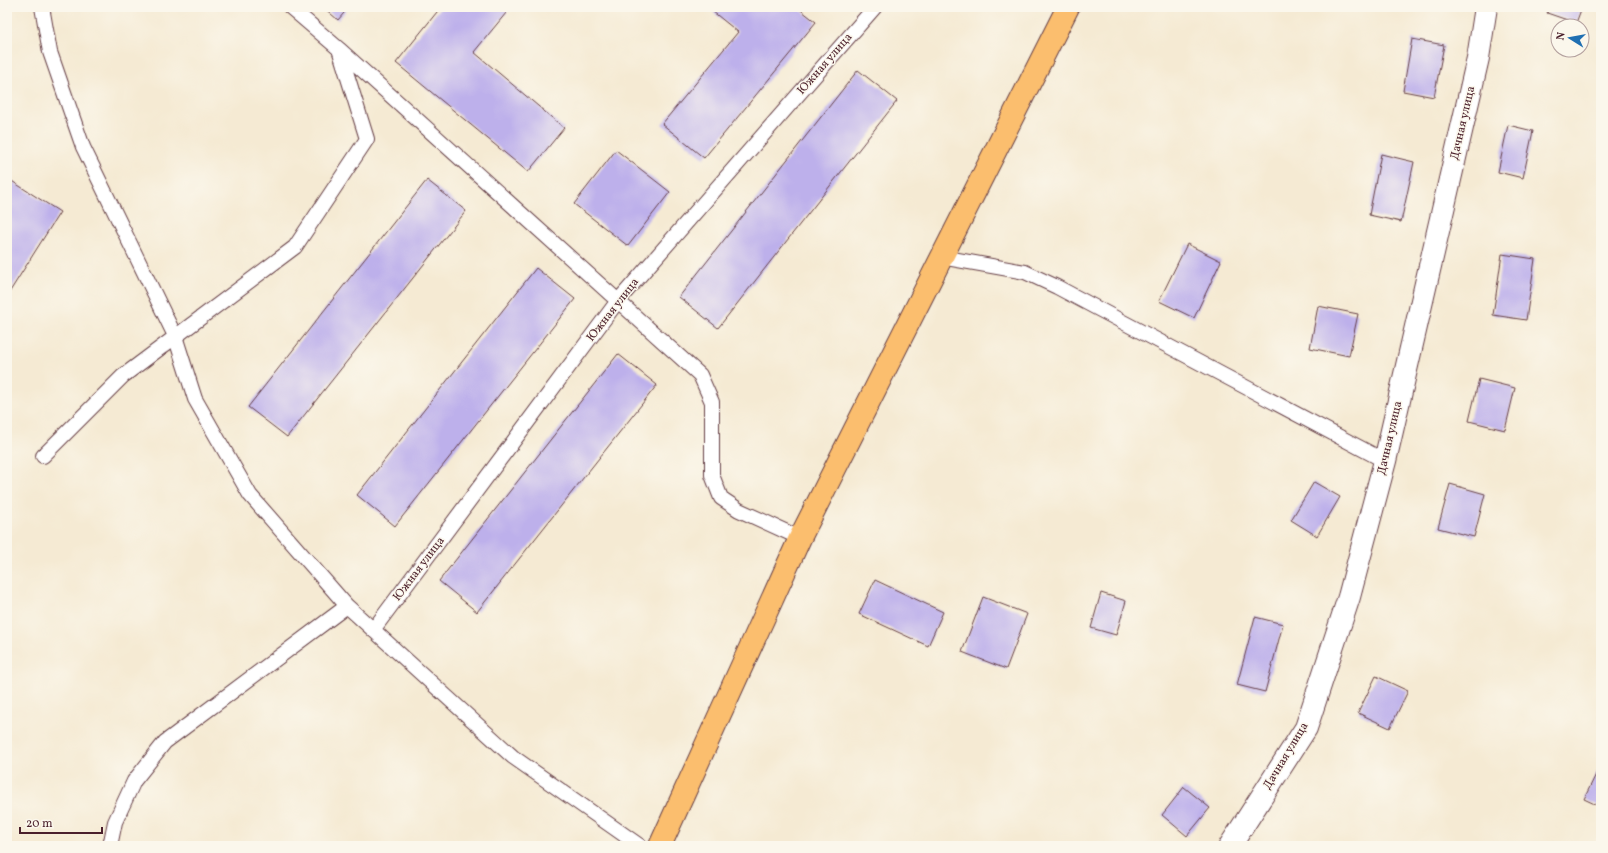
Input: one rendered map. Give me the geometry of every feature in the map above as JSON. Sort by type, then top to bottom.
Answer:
[{"type":"main road","points":[[660,846],[800,538],[1068,7]]},
{"type":"street","name":"Дачная улица","points":[[1230,846],[1306,728],[1349,597],[1385,461],[1476,66],[1486,7]]},
{"type":"lane","points":[[42,7],[50,52],[83,147],[175,336],[195,398],[250,494],[347,606],[513,757],[640,846]]},
{"type":"lane","points":[[290,7],[339,49],[617,302],[700,375],[712,402],[712,475],[721,498],[739,510],[800,538]]},
{"type":"lane","name":"Южная улица","points":[[373,630],[617,302],[875,7]]},
{"type":"lane","points":[[43,456],[123,376],[295,247],[367,139],[339,49]]},
{"type":"lane","points":[[941,257],[1025,272],[1057,287],[1385,461]]},
{"type":"lane","points":[[110,846],[115,822],[134,781],[165,742],[347,606]]},
{"type":"building","points":[[323,7],[349,7],[338,20]]},
{"type":"building","points":[[441,7],[511,7],[474,52],[564,128],[528,172],[396,63]]},
{"type":"building","points":[[707,7],[797,7],[816,22],[704,158],[662,124],[738,32]]},
{"type":"building","points":[[1550,7],[1582,7],[1578,18],[1562,18],[1547,13]]},
{"type":"building","points":[[1412,39],[1444,45],[1434,97],[1403,91]]},
{"type":"building","points":[[858,70],[897,101],[718,328],[679,297]]},
{"type":"building","points":[[1508,125],[1533,131],[1523,178],[1498,172]]},
{"type":"building","points":[[616,150],[670,192],[628,246],[574,204]]},
{"type":"building","points":[[1381,154],[1414,162],[1401,222],[1369,215]]},
{"type":"building","points":[[7,178],[60,212],[7,296]]},
{"type":"building","points":[[427,180],[466,211],[287,437],[248,407]]},
{"type":"building","points":[[1187,244],[1221,261],[1194,318],[1159,301]]},
{"type":"building","points":[[1502,254],[1535,259],[1526,320],[1493,315]]},
{"type":"building","points":[[536,268],[575,299],[395,526],[357,495]]},
{"type":"building","points":[[1318,306],[1358,314],[1349,356],[1310,348]]},
{"type":"building","points":[[618,354],[657,385],[477,612],[439,581]]},
{"type":"building","points":[[1479,379],[1515,388],[1505,430],[1469,421]]},
{"type":"building","points":[[1314,482],[1340,497],[1317,536],[1291,520]]},
{"type":"building","points":[[1450,484],[1485,494],[1474,537],[1438,528]]},
{"type":"building","points":[[875,580],[943,612],[928,646],[859,614]]},
{"type":"building","points":[[1101,593],[1126,601],[1116,635],[1091,628]]},
{"type":"building","points":[[983,597],[1027,614],[1006,669],[962,652]]},
{"type":"building","points":[[1255,617],[1283,624],[1265,692],[1237,685]]},
{"type":"building","points":[[1376,676],[1408,691],[1390,728],[1358,713]]},
{"type":"building","points":[[1601,764],[1601,807],[1584,799]]},
{"type":"building","points":[[1184,787],[1210,808],[1187,836],[1162,815]]}]
